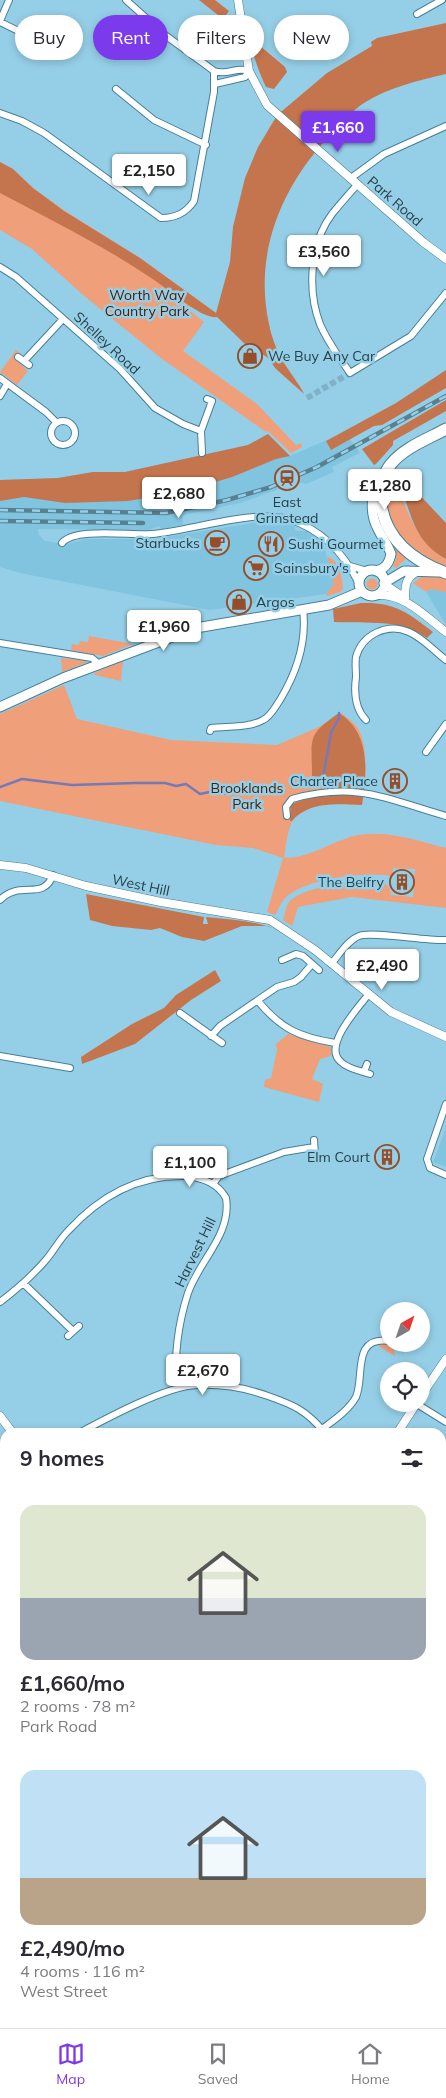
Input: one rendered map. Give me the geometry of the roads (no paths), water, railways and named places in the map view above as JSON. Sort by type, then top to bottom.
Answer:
[{"type":"highway","points":[[446,429],[418,443],[393,462],[384,478],[381,492],[383,512],[390,530],[398,542],[411,555],[427,565],[446,572]]},
{"type":"main road","points":[[371,571],[382,575],[384,583],[382,590],[377,595],[369,596],[360,588],[360,578],[371,571],[384,568],[388,564],[390,554],[374,520],[373,499],[379,479],[393,462]]},
{"type":"main road","points":[[384,583],[404,571],[446,572]]},
{"type":"main road","points":[[0,707],[62,678],[196,628],[329,605],[360,588]]},
{"type":"street","points":[[9,0],[0,22],[15,29]]},
{"type":"street","points":[[126,0],[165,35],[214,71],[224,74],[244,69],[249,71],[245,77],[215,84]]},
{"type":"street","name":"Park Road","points":[[238,0],[249,71],[267,105],[446,259]]},
{"type":"street","points":[[417,14],[442,0]]},
{"type":"street","points":[[0,113],[22,121],[44,133],[161,218],[170,218],[181,214],[194,201],[206,145],[215,84],[214,71]]},
{"type":"street","points":[[116,89],[154,120],[206,145]]},
{"type":"street","points":[[351,178],[384,154],[446,126]]},
{"type":"street","points":[[358,185],[332,214],[324,228],[314,258],[313,276],[314,297],[320,324],[350,373],[411,336],[446,292]]},
{"type":"street","name":"Shelley Road","points":[[0,267],[16,277],[120,369],[154,408],[183,424],[201,431]]},
{"type":"street","points":[[24,361],[62,319]]},
{"type":"street","points":[[0,378],[46,412],[57,423]]},
{"type":"street","points":[[0,396],[7,384]]},
{"type":"street","points":[[202,453],[201,431],[212,401],[207,399]]},
{"type":"street","points":[[62,543],[68,538],[87,534],[153,534],[257,518],[277,517],[294,521],[317,532],[350,566],[360,588]]},
{"type":"street","points":[[350,566],[371,571]]},
{"type":"street","points":[[405,598],[408,579],[415,572],[423,570]]},
{"type":"street","points":[[384,583],[446,632]]},
{"type":"street","points":[[377,595],[390,596],[414,607]]},
{"type":"street","points":[[210,731],[210,728],[258,722],[271,714],[286,689],[298,662],[305,624],[303,609]]},
{"type":"street","points":[[366,720],[359,711],[354,684],[356,658],[370,636],[386,630],[407,631],[445,657]]},
{"type":"street","points":[[0,643],[92,658],[99,664]]},
{"type":"street","points":[[426,752],[446,724]]},
{"type":"street","points":[[287,816],[286,807],[292,799],[329,791],[359,791],[446,816]]},
{"type":"street","name":"West Hill","points":[[0,864],[26,868],[86,886],[128,895],[206,910],[262,918],[278,923],[331,964]]},
{"type":"street","points":[[0,900],[18,889],[44,889],[49,884],[53,875]]},
{"type":"street","points":[[446,940],[421,940],[365,934],[352,940],[331,964],[368,995],[404,1020],[446,1038]]},
{"type":"street","points":[[282,960],[296,954],[319,970]]},
{"type":"street","points":[[211,1036],[220,1026],[277,987],[294,982],[312,964]]},
{"type":"street","points":[[367,1064],[367,1073],[339,1061],[336,1056],[335,1043],[348,1019],[368,995]]},
{"type":"street","points":[[258,1001],[270,1016],[289,1030],[312,1039],[335,1043]]},
{"type":"street","points":[[180,1013],[222,1043]]},
{"type":"street","points":[[0,1056],[70,1068]]},
{"type":"street","points":[[446,1104],[427,1159],[430,1168],[446,1175]]},
{"type":"street","points":[[0,1302],[24,1284],[47,1260],[67,1232],[110,1195],[132,1184],[156,1178],[189,1176],[213,1184],[219,1176],[284,1152],[314,1147]]},
{"type":"street","name":"Harvest Hill","points":[[178,1388],[178,1335],[188,1293],[221,1233],[226,1219],[226,1198],[213,1184]]},
{"type":"street","points":[[24,1284],[73,1331]]},
{"type":"street","points":[[68,1336],[79,1326]]},
{"type":"street","points":[[326,1428],[348,1409],[357,1395],[361,1357],[374,1341],[380,1341]]},
{"type":"street","points":[[430,1383],[446,1359]]},
{"type":"street","points":[[89,1428],[116,1414],[178,1388],[196,1385],[227,1386],[258,1393],[294,1405],[306,1412],[320,1428]]},
{"type":"street","points":[[401,1428],[412,1412]]},
{"type":"street","points":[[430,1412],[446,1422]]},
{"type":"street","points":[[0,1416],[9,1428]]},
{"type":"street","points":[[446,1826],[446,1851]]},
{"type":"waterway","points":[[323,777],[331,733],[339,718],[339,713]]},
{"type":"waterway","points":[[0,787],[22,779],[72,785],[165,783],[176,786],[186,784],[200,794],[214,791],[219,794],[234,793]]},
{"type":"tunnel","points":[[307,398],[350,373]]},
{"type":"railway","points":[[0,510],[166,513],[227,500],[271,487],[317,467],[446,396]]},
{"type":"railway","points":[[0,521],[143,523]]},
{"type":"place","name":"We Buy Any Car","points":[[250,356]]},
{"type":"place","name":"East Grinstead","points":[[287,478]]},
{"type":"place","name":"Starbucks","points":[[217,543]]},
{"type":"place","name":"Sushi Gourmet","points":[[271,544]]},
{"type":"place","name":"Sainsbury's","points":[[256,568]]},
{"type":"place","name":"Argos","points":[[239,602]]},
{"type":"place","name":"Charter Place","points":[[395,781]]},
{"type":"place","name":"The Belfry","points":[[402,882]]},
{"type":"place","name":"Elm Court","points":[[387,1157]]},
{"type":"park label","name":"Worth Way Country Park","points":[[147,304]]},
{"type":"park label","name":"Brooklands Park","points":[[247,796]]}]
